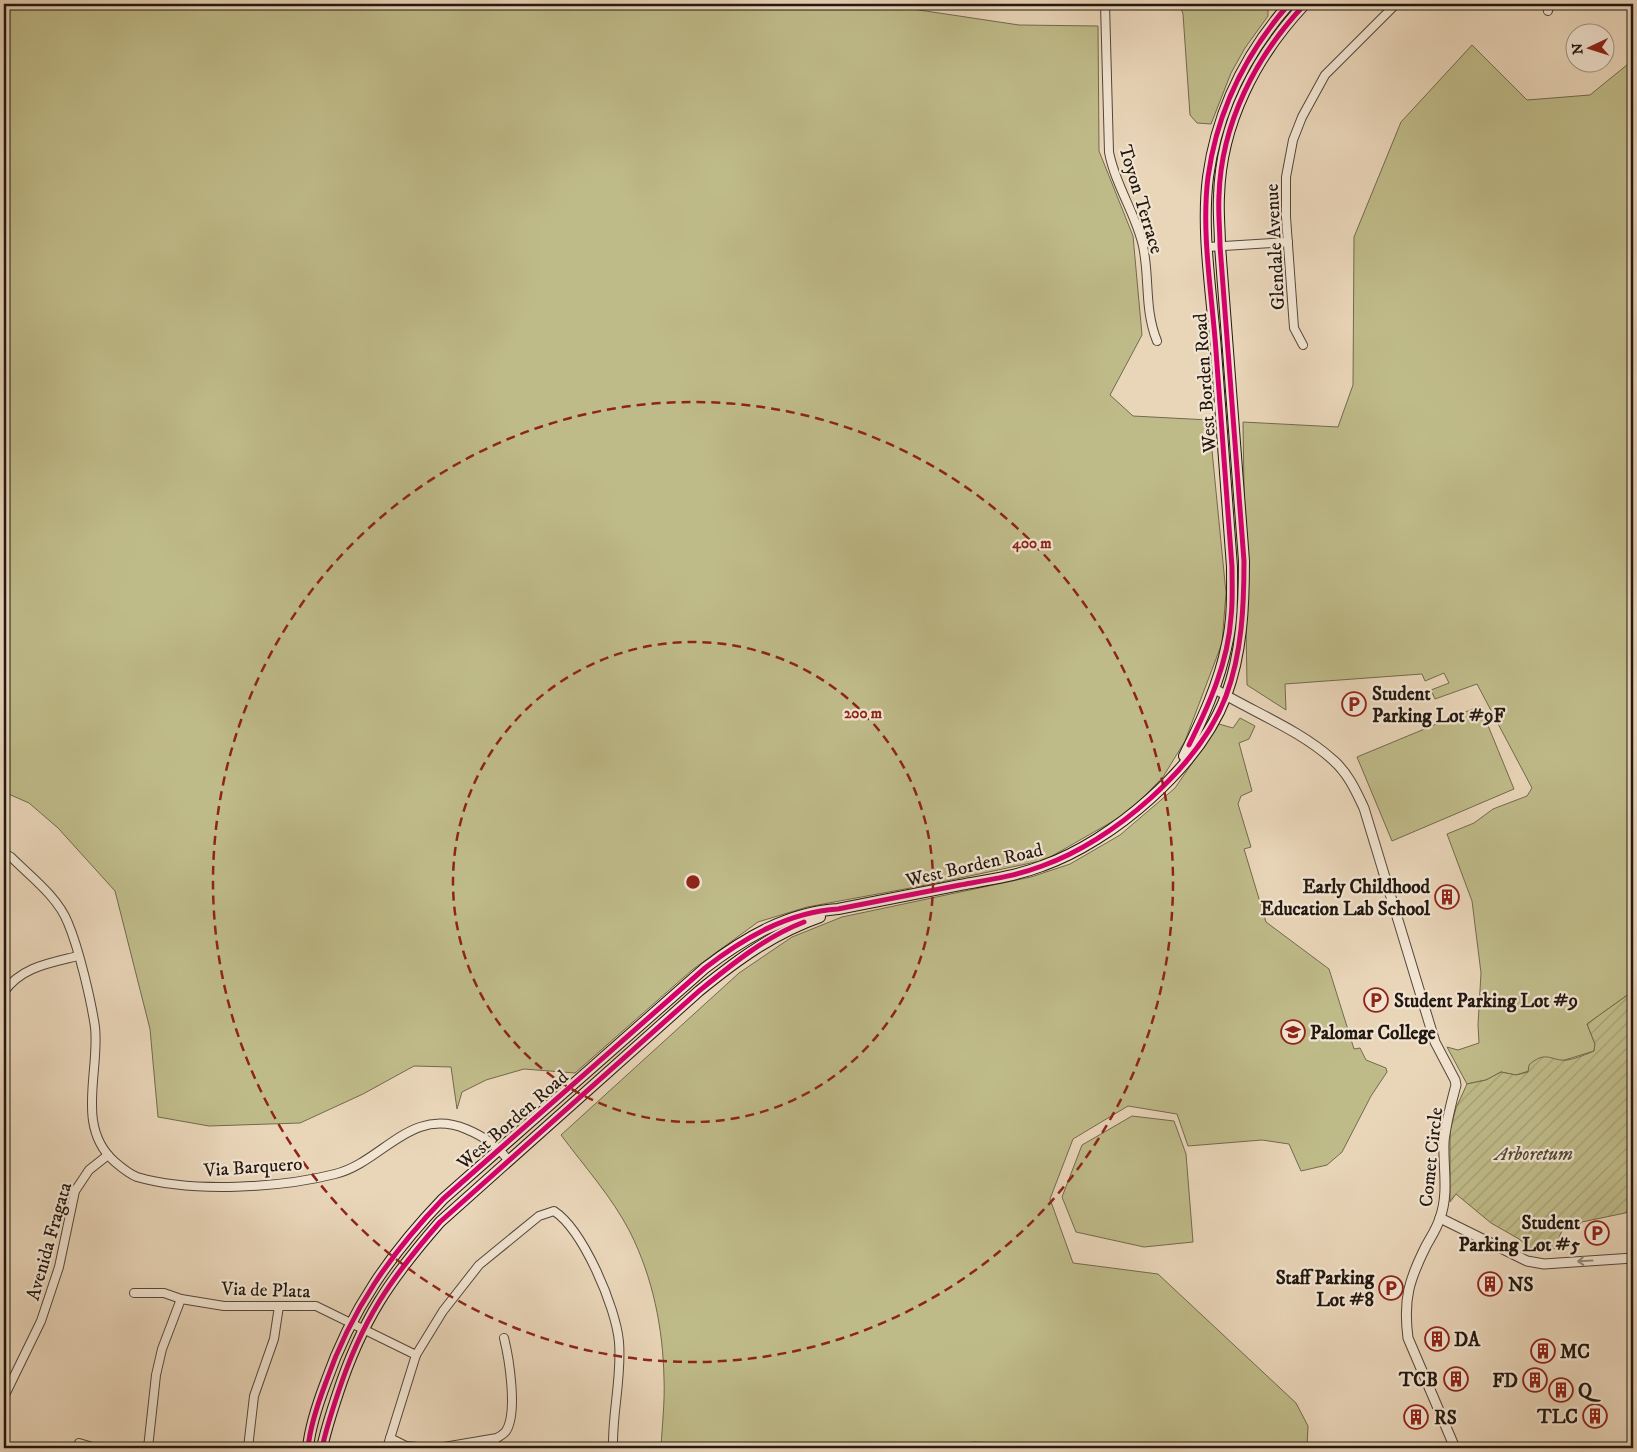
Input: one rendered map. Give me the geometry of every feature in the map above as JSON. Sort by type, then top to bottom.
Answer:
[{"type":"main road","name":"West Borden Road","points":[[1176,770],[1215,689],[1229,634],[1232,567],[1208,247],[1208,177],[1219,125],[1227,101],[1252,53],[1289,4]]},
{"type":"main road","name":"West Borden Road","points":[[308,1448],[319,1400],[337,1350],[350,1324],[385,1266],[410,1234],[443,1199],[705,968],[729,950],[786,920],[819,910],[838,909],[1012,875],[1069,855],[1126,821],[1186,762],[1214,719],[1226,696],[1242,628],[1244,599],[1244,561],[1220,246],[1219,195],[1227,138],[1236,108],[1270,44],[1301,8]]},
{"type":"main road","name":"West Borden Road","points":[[322,1448],[325,1432],[346,1367],[362,1330],[405,1262],[440,1222],[508,1160],[741,957],[791,927],[838,909]]},
{"type":"street","name":"Toyon Terrace","points":[[1105,4],[1109,152],[1113,169],[1143,245],[1149,322],[1157,341]]},
{"type":"street","points":[[1289,4],[1301,8]]},
{"type":"street","name":"Glendale Avenue","points":[[1303,345],[1294,328],[1288,242],[1286,177],[1293,140],[1302,117],[1325,75],[1396,4]]},
{"type":"street","points":[[1208,247],[1288,242]]},
{"type":"street","name":"Comet Circle","points":[[1215,689],[1308,741],[1334,760],[1351,782],[1364,808],[1432,1034],[1456,1085],[1446,1120],[1444,1144],[1446,1189],[1440,1218],[1527,1261],[1544,1264],[1633,1258]]},
{"type":"street","name":"Via Barquero","points":[[4,853],[11,857],[56,902],[68,921],[94,1027],[95,1058],[91,1105],[94,1124],[99,1140],[108,1155],[135,1176],[156,1181],[220,1187],[309,1178],[337,1173],[355,1166],[412,1129],[430,1123],[452,1124],[472,1131],[500,1149],[508,1160]]},
{"type":"street","points":[[4,992],[21,975],[39,966],[78,956]]},
{"type":"street","name":"Avenida Fragata","points":[[4,1397],[41,1322],[59,1267],[75,1191],[89,1170],[108,1155]]},
{"type":"street","points":[[387,1448],[416,1355],[444,1311],[479,1266],[539,1216],[554,1211],[564,1217],[594,1267],[611,1309],[619,1341],[613,1448]]},
{"type":"street","points":[[1440,1218],[1412,1274],[1407,1291],[1405,1318],[1408,1338],[1455,1448]]},
{"type":"street","name":"Via de Plata","points":[[134,1293],[164,1293],[181,1299],[224,1306],[316,1306],[416,1355]]},
{"type":"street","points":[[148,1448],[156,1375],[162,1349],[181,1299]]},
{"type":"street","points":[[248,1448],[254,1396],[274,1338],[279,1306]]},
{"type":"street","points":[[438,1448],[497,1438],[505,1433],[511,1421],[511,1363],[504,1338]]},
{"type":"street","points":[[390,1438],[406,1446],[430,1448]]},
{"type":"street","points":[[79,1443],[96,1448]]},
{"type":"green space","points":[[4,4],[879,4],[1019,25],[1098,26],[1099,151],[1133,236],[1142,335],[1110,395],[1133,416],[1209,420],[1226,593],[1222,643],[1185,741],[1163,777],[1129,812],[1045,860],[932,884],[807,907],[758,922],[692,970],[575,1073],[524,1069],[486,1080],[462,1092],[457,1109],[451,1067],[414,1066],[363,1094],[300,1123],[209,1126],[158,1117],[150,1029],[115,891],[58,828],[29,803],[4,792]]},
{"type":"green space","points":[[1176,4],[1268,4],[1268,16],[1245,48],[1231,73],[1211,124],[1197,123],[1190,115],[1183,14],[1181,8]]},
{"type":"green space","points":[[1472,45],[1527,100],[1590,95],[1633,60],[1633,991],[1587,1024],[1595,1044],[1594,1051],[1516,1075],[1501,1072],[1486,1080],[1467,1084],[1447,1047],[1458,1050],[1479,1043],[1478,1025],[1481,973],[1472,901],[1447,834],[1474,823],[1493,809],[1527,796],[1532,788],[1477,684],[1435,699],[1431,690],[1449,683],[1444,673],[1425,681],[1422,674],[1285,684],[1286,710],[1247,685],[1243,422],[1338,427],[1353,385],[1354,237],[1401,122]]},
{"type":"green space","points":[[1480,706],[1514,789],[1392,841],[1357,757]]},
{"type":"green space","points":[[1240,718],[1255,726],[1249,739],[1239,743],[1252,791],[1241,796],[1238,804],[1251,847],[1244,849],[1266,922],[1329,969],[1354,1049],[1360,1048],[1366,1060],[1386,1068],[1387,1072],[1371,1096],[1342,1152],[1327,1165],[1301,1171],[1289,1144],[1262,1140],[1188,1146],[1177,1114],[1128,1106],[1073,1139],[1050,1199],[1073,1263],[1158,1274],[1296,1403],[1308,1426],[1307,1448],[1015,1448],[1000,1443],[972,1442],[965,1448],[661,1448],[664,1396],[662,1341],[651,1285],[638,1249],[623,1219],[561,1135],[739,973],[792,937],[842,917],[1031,877],[1070,864],[1120,835],[1175,788],[1219,724],[1233,728]]},
{"type":"green space","name":"Arboretum","points":[[1633,991],[1633,1210],[1582,1222],[1578,1226],[1566,1226],[1554,1249],[1534,1249],[1491,1223],[1456,1194],[1450,1202],[1450,1131],[1456,1108],[1467,1084],[1486,1080],[1501,1072],[1516,1075],[1528,1072],[1529,1065],[1540,1058],[1549,1057],[1567,1060],[1594,1051],[1595,1044],[1587,1024]]},
{"type":"green space","points":[[1132,1116],[1174,1121],[1186,1154],[1193,1242],[1144,1247],[1076,1232],[1062,1197],[1082,1145]]},
{"type":"cycle path","points":[[1189,745],[1204,715],[1222,667],[1229,634],[1232,605],[1232,567],[1206,242],[1208,177],[1218,129],[1236,84],[1259,42],[1289,4]]},
{"type":"cycle path","points":[[308,1448],[317,1406],[336,1356],[360,1307],[406,1240],[443,1199],[705,968],[767,928],[802,915],[1012,875],[1042,866],[1069,854],[1097,839],[1124,820],[1175,774],[1196,749],[1213,723],[1226,696],[1231,680],[1239,646],[1243,595],[1244,561],[1220,246],[1219,202],[1221,169],[1226,143],[1244,92],[1271,46],[1305,4]]},
{"type":"cycle path","points":[[322,1448],[331,1413],[347,1367],[368,1322],[406,1262],[440,1222],[699,991],[762,944],[804,922]]},
{"type":"place","name":"Student Parking Lot #9F","points":[[1354,704]]},
{"type":"place","name":"Early Childhood Education Lab School","points":[[1447,897]]},
{"type":"place","name":"Student Parking Lot #9","points":[[1376,1000]]},
{"type":"place","name":"Palomar College","points":[[1293,1032]]},
{"type":"place","name":"Student Parking Lot #5","points":[[1597,1233]]},
{"type":"place","name":"NS","points":[[1490,1284]]},
{"type":"place","name":"Staff Parking Lot #8","points":[[1391,1288]]},
{"type":"place","name":"DA","points":[[1437,1339]]},
{"type":"place","name":"MC","points":[[1543,1351]]},
{"type":"place","name":"TCB","points":[[1456,1379]]},
{"type":"place","name":"FD","points":[[1535,1380]]},
{"type":"place","name":"Q","points":[[1561,1390]]},
{"type":"place","name":"TLC","points":[[1595,1416]]},
{"type":"place","name":"RS","points":[[1416,1417]]}]
